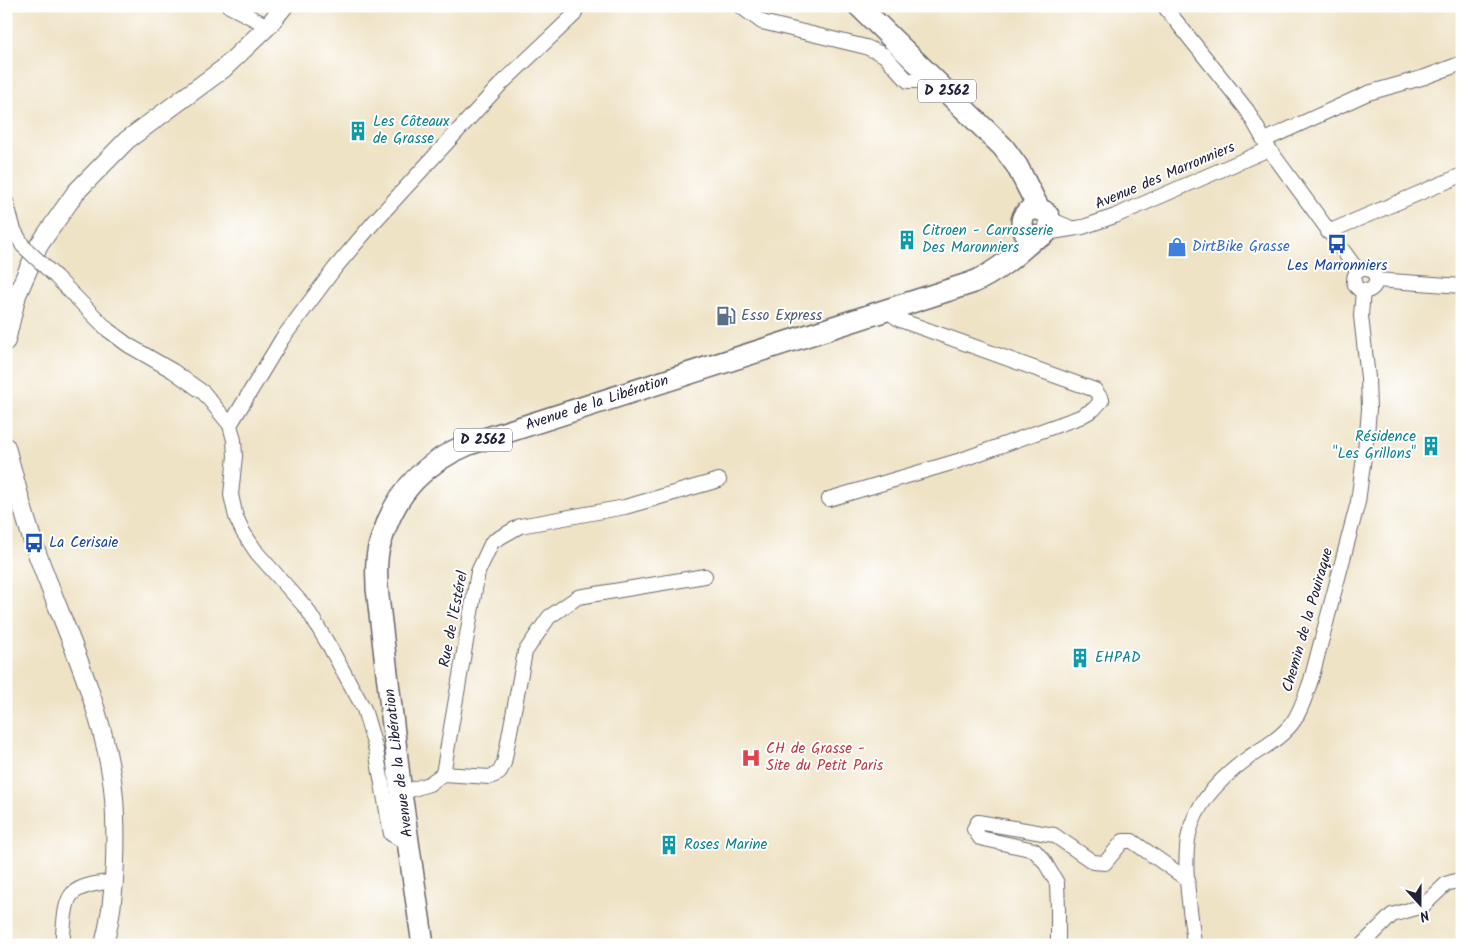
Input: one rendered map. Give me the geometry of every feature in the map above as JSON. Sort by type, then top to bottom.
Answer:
[{"type":"main road","name":"Avenue de la Libération","points":[[423,945],[401,793],[377,588],[377,559],[380,542],[392,509],[415,479],[450,452],[469,444],[986,277],[1009,260],[1037,223],[1025,184],[1017,166],[1003,147],[868,10]]},
{"type":"street","points":[[229,6],[268,26]]},
{"type":"street","points":[[6,341],[17,295],[39,245],[76,192],[127,140],[224,69],[268,26],[284,6]]},
{"type":"street","points":[[230,424],[282,338],[335,268],[374,222],[469,118],[499,86],[574,14],[577,6]]},
{"type":"street","points":[[740,6],[762,22],[866,47],[884,55],[908,81],[917,81],[927,72]]},
{"type":"street","points":[[1164,6],[1246,110],[1267,145],[1358,271]]},
{"type":"street","name":"Avenue des Marronniers","points":[[1037,223],[1071,228],[1082,227],[1115,216],[1267,145],[1368,93],[1425,78],[1462,63]]},
{"type":"street","points":[[1328,232],[1462,175]]},
{"type":"street","points":[[6,201],[14,230],[23,246],[108,330],[204,393],[230,424],[235,456],[231,495],[236,517],[243,532],[257,553],[307,610],[364,709],[376,750],[391,834],[408,844]]},
{"type":"street","points":[[1364,269],[1372,270],[1376,280],[1376,284],[1370,289],[1363,290],[1357,287],[1354,281],[1358,271],[1364,269]]},
{"type":"street","points":[[1376,280],[1462,286]]},
{"type":"street","name":"Chemin de la Pouiraque","points":[[1194,945],[1186,855],[1194,815],[1206,797],[1236,768],[1290,727],[1302,704],[1311,680],[1358,502],[1369,409],[1368,378],[1361,316],[1363,290]]},
{"type":"street","points":[[829,499],[958,461],[1080,418],[1094,409],[1102,400],[1095,390],[900,320],[886,310]]},
{"type":"street","points":[[6,447],[17,490],[38,554],[90,694],[110,768],[115,807],[114,882],[111,912],[104,945]]},
{"type":"street","name":"Rue de l'Estérel","points":[[443,774],[478,572],[492,542],[520,526],[625,507],[719,480]]},
{"type":"street","points":[[401,793],[429,784],[443,774],[490,777],[499,773],[504,763],[524,652],[549,618],[578,597],[705,576]]},
{"type":"street","points":[[1058,945],[1057,883],[1044,861],[1034,850],[980,838],[974,829],[978,822],[1054,834],[1093,862],[1105,863],[1123,841],[1132,841],[1188,880]]},
{"type":"street","points":[[1362,945],[1392,915],[1423,906],[1446,884],[1462,879]]},
{"type":"street","points":[[62,945],[66,909],[72,894],[92,884],[114,882]]},
{"type":"place","name":"Les Côteaux de Grasse","points":[[358,131]]},
{"type":"place","name":"Citroen - Carrosserie Des Maronniers","points":[[907,240]]},
{"type":"place","name":"Les Marronniers","points":[[1337,244]]},
{"type":"place","name":"DirtBike Grasse","points":[[1177,247]]},
{"type":"place","name":"Esso Express","points":[[726,316]]},
{"type":"place","name":"Résidence \"Les Grillons\"","points":[[1431,446]]},
{"type":"place","name":"La Cerisaie","points":[[34,543]]},
{"type":"place","name":"EHPAD","points":[[1080,658]]},
{"type":"place","name":"CH de Grasse - Site du Petit Paris","points":[[751,758]]},
{"type":"place","name":"Roses Marine","points":[[669,845]]}]
